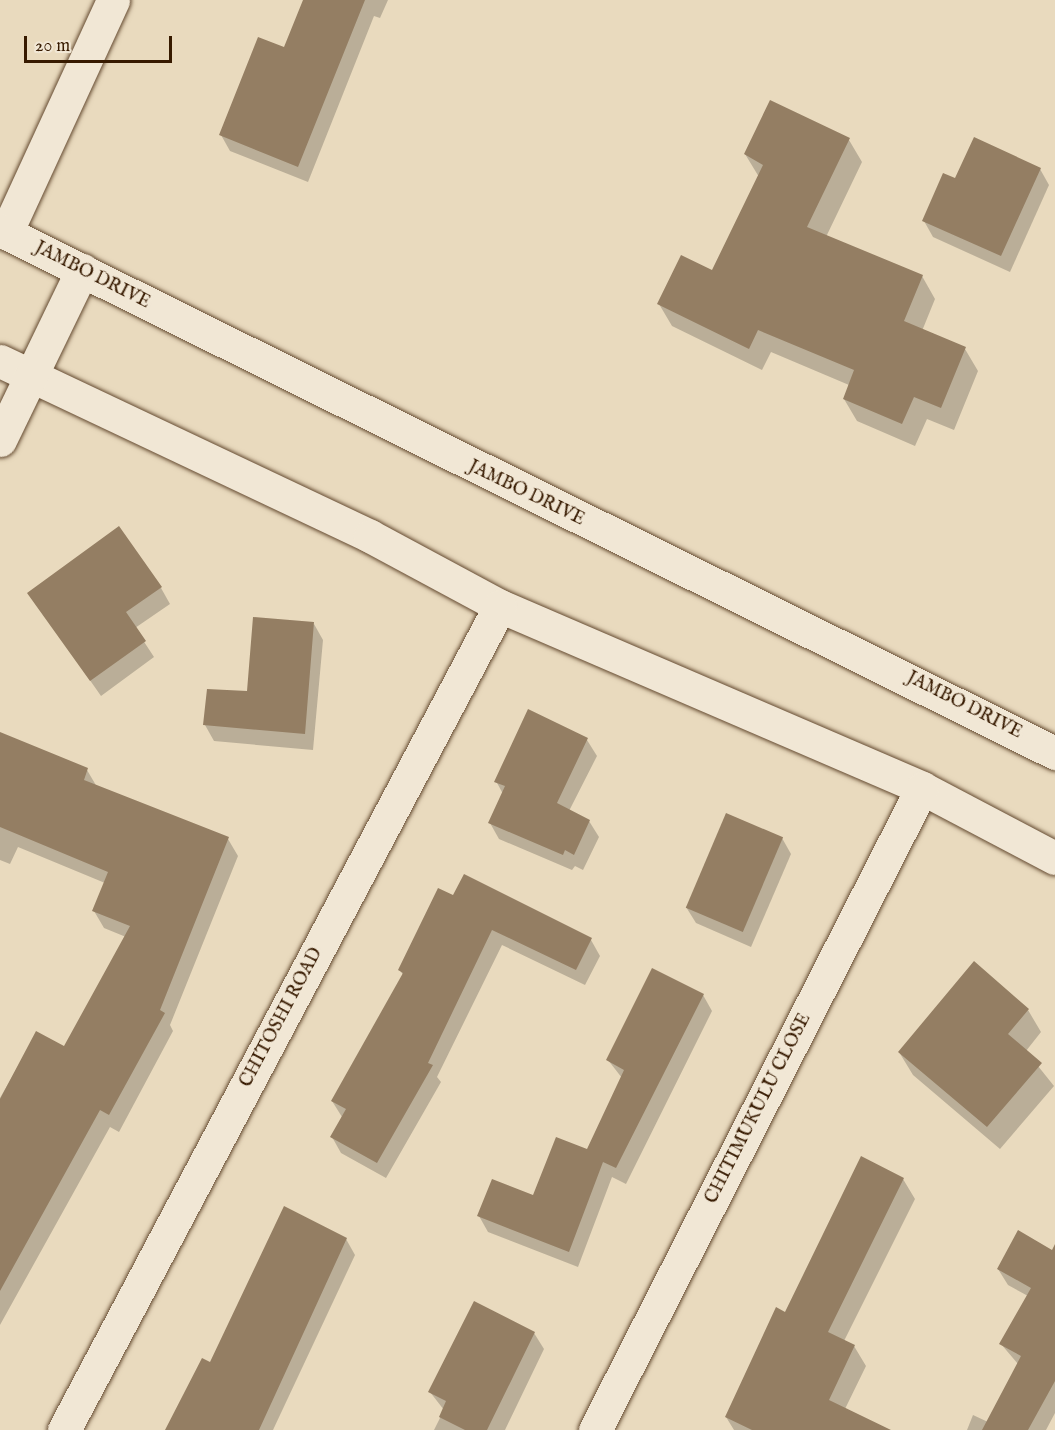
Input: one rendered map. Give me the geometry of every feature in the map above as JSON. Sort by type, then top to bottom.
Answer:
[{"type":"street","points":[[3,231],[113,0]]},
{"type":"street","name":"JAMBO DRIVE","points":[[3,231],[1055,753]]},
{"type":"street","points":[[0,440],[82,270]]},
{"type":"street","points":[[0,361],[370,536],[500,606],[922,788],[1055,858]]},
{"type":"street","name":"CHITOSHI ROAD","points":[[64,1430],[500,606]]},
{"type":"street","name":"CHITIMUKULU CLOSE","points":[[595,1430],[922,788]]},
{"type":"building","points":[[303,0],[365,0],[298,167],[219,135],[258,37],[284,47]]},
{"type":"building","points":[[770,100],[850,138],[807,227],[923,275],[904,321],[966,347],[941,408],[914,397],[902,424],[843,399],[854,370],[758,330],[749,349],[657,304],[681,255],[712,270],[763,165],[744,154]]},
{"type":"building","points":[[974,137],[1041,168],[1001,256],[922,221],[943,173],[955,178]]},
{"type":"building","points":[[119,526],[162,587],[126,612],[146,641],[90,681],[27,593]]},
{"type":"building","points":[[253,617],[314,622],[305,734],[203,725],[207,689],[247,691]]},
{"type":"building","points":[[528,709],[588,738],[557,803],[590,820],[574,855],[565,850],[563,855],[488,823],[505,786],[494,782]]},
{"type":"building","points":[[0,732],[88,768],[84,780],[229,837],[160,1010],[165,1013],[109,1115],[100,1110],[0,1291],[0,1099],[36,1031],[64,1046],[130,926],[92,911],[108,872],[0,827]]},
{"type":"building","points":[[726,813],[783,837],[743,932],[686,908]]},
{"type":"building","points":[[464,874],[592,938],[576,970],[492,930],[428,1063],[433,1065],[377,1163],[330,1137],[346,1109],[331,1101],[403,973],[398,970],[438,888],[453,895]]},
{"type":"building","points":[[974,961],[1029,1009],[1008,1034],[1042,1063],[987,1127],[898,1052]]},
{"type":"building","points":[[652,968],[704,994],[616,1168],[603,1162],[569,1252],[477,1216],[492,1179],[533,1195],[556,1137],[587,1149],[624,1070],[606,1060]]},
{"type":"building","points":[[861,1156],[904,1178],[828,1332],[855,1345],[829,1400],[891,1430],[752,1430],[725,1417],[776,1307],[785,1312]]},
{"type":"building","points":[[284,1206],[347,1238],[259,1430],[165,1430],[202,1358],[210,1362]]},
{"type":"building","points":[[1018,1230],[1052,1250],[1055,1244],[1055,1381],[1028,1430],[982,1430],[1021,1356],[999,1344],[1031,1288],[997,1269]]},
{"type":"building","points":[[474,1301],[535,1332],[487,1430],[465,1430],[439,1417],[446,1401],[428,1392]]}]
